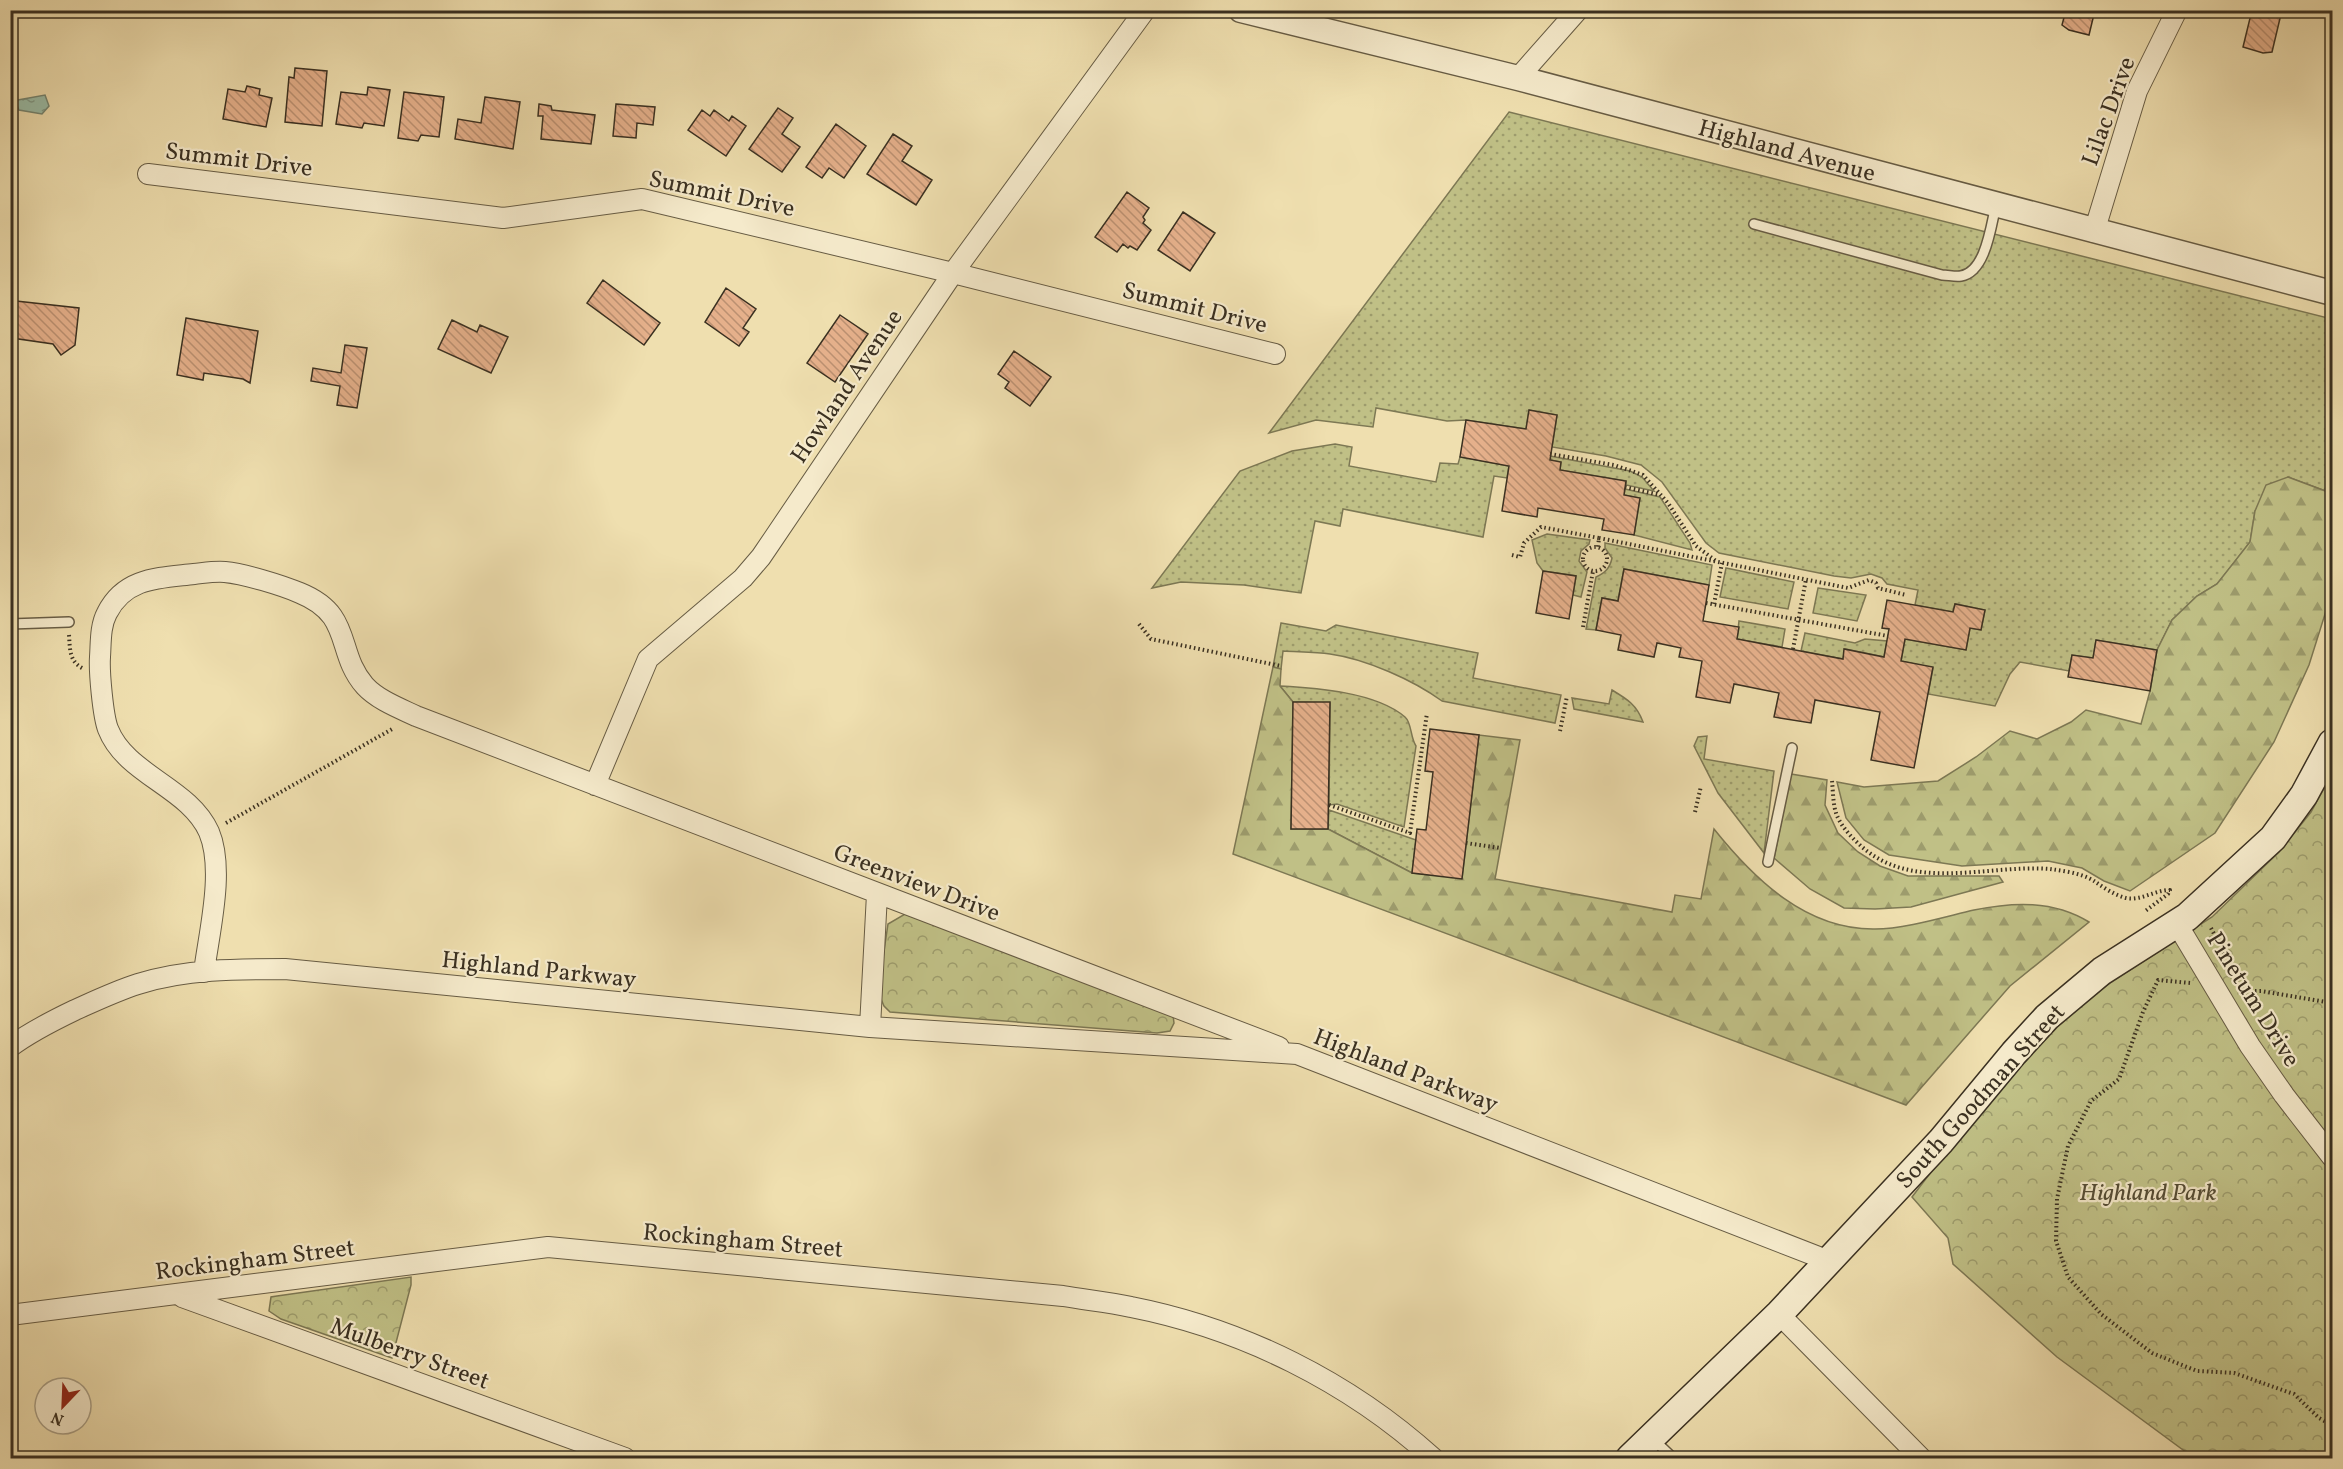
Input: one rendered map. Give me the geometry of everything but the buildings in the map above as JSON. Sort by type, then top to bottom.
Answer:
[{"type":"main road","name":"South Goodman Street","points":[[1630,1458],[1779,1314],[1941,1141],[2047,1017],[2102,971],[2187,917],[2273,838],[2304,795],[2332,743]]},
{"type":"street","name":"Howland Avenue","points":[[595,785],[648,659],[743,578],[761,557],[953,273],[1145,10]]},
{"type":"street","name":"Highland Avenue","points":[[1240,10],[1518,78],[2094,232],[2332,293]]},
{"type":"street","points":[[1518,78],[1578,10]]},
{"type":"street","name":"Lilac Drive","points":[[2094,232],[2137,92],[2177,10]]},
{"type":"street","name":"Summit Drive","points":[[148,174],[503,218],[642,199],[953,273],[1275,354]]},
{"type":"street","points":[[204,972],[215,888],[214,859],[209,832],[194,810],[169,788],[145,772],[122,750],[108,729],[99,670],[101,635],[107,613],[117,599],[129,588],[147,579],[225,572],[300,593],[323,606],[339,625],[354,668],[366,686],[387,702],[416,716]]},
{"type":"street","name":"Greenview Drive","points":[[416,716],[1297,1054]]},
{"type":"street","points":[[870,1027],[877,894]]},
{"type":"street","name":"Pinetum Drive","points":[[2177,924],[2250,1046],[2332,1157]]},
{"type":"street","name":"Highland Parkway","points":[[10,1047],[49,1023],[107,995],[140,983],[204,972],[285,969],[870,1027],[1297,1054],[1829,1261]]},
{"type":"street","name":"Rockingham Street","points":[[10,1315],[548,1247],[1063,1296],[1131,1307],[1197,1323],[1257,1345],[1328,1381],[1364,1403],[1433,1458]]},
{"type":"street","name":"Mulberry Street","points":[[178,1295],[625,1458]]},
{"type":"street","points":[[1779,1314],[1921,1458]]},
{"type":"lane","points":[[1754,224],[1942,275],[1960,276],[1971,272],[1980,262],[1996,205]]},
{"type":"lane","points":[[10,624],[69,622]]},
{"type":"lane","points":[[1768,862],[1792,748]]},
{"type":"lane","points":[[1652,1437],[1673,1458]]},
{"type":"path","points":[[1550,454],[1629,469],[1643,475],[1661,495],[1696,546],[1719,562]]},
{"type":"path","points":[[1625,487],[1661,495]]},
{"type":"path","points":[[1512,555],[1520,557],[1524,543],[1540,527],[1848,588],[1869,580],[1876,583],[1878,588],[1906,595]]},
{"type":"path","points":[[1598,547],[1599,538]]},
{"type":"path","points":[[1598,547],[1605,551],[1608,559],[1605,567],[1593,571],[1584,564],[1583,557],[1590,548],[1598,547]]},
{"type":"path","points":[[1714,604],[1719,562]]},
{"type":"path","points":[[1583,627],[1593,571]]},
{"type":"path","points":[[1793,649],[1806,579]]},
{"type":"path","points":[[1706,603],[1888,636]]},
{"type":"path","points":[[69,622],[70,653],[73,660],[78,667],[99,670]]},
{"type":"path","points":[[1139,624],[1151,639],[1281,666]]},
{"type":"path","points":[[1560,731],[1567,696]]},
{"type":"path","points":[[1329,805],[1410,833],[1427,713]]},
{"type":"path","points":[[209,832],[416,716]]},
{"type":"path","points":[[1832,781],[1836,814],[1846,829],[1867,851],[1886,864],[1922,873],[2028,867],[2067,871],[2092,879],[2105,889],[2126,898],[2140,898],[2161,890],[2170,890],[2144,912]]},
{"type":"path","points":[[1695,812],[1701,786]]},
{"type":"path","points":[[1466,843],[1500,848]]},
{"type":"path","points":[[2211,928],[2242,988],[2332,1003]]},
{"type":"path","points":[[2192,983],[2158,980],[2143,1012],[2119,1079],[2091,1101],[2068,1146],[2057,1199],[2056,1241],[2068,1277],[2102,1314],[2152,1353],[2197,1371],[2234,1373],[2294,1394],[2319,1418],[2332,1425]]},
{"type":"green space","points":[[1509,112],[2332,319],[2332,496],[2328,492],[2288,477],[2255,511],[2250,542],[2217,584],[2197,596],[2172,620],[2157,650],[2096,640],[2093,658],[2072,655],[2069,671],[2020,662],[2010,674],[1995,706],[1928,694],[1933,668],[1901,661],[1905,639],[1966,650],[1970,628],[1981,630],[1985,610],[1955,604],[1953,612],[1915,605],[1918,590],[1887,584],[1882,578],[1871,574],[1851,578],[1834,576],[1719,553],[1706,543],[1662,482],[1641,465],[1606,456],[1552,447],[1557,415],[1529,410],[1526,429],[1466,420],[1447,421],[1376,408],[1373,427],[1316,420],[1269,433]]},
{"type":"green space","points":[[1335,444],[1352,447],[1349,466],[1436,482],[1440,463],[1458,464],[1460,457],[1509,466],[1507,478],[1494,476],[1483,537],[1343,509],[1340,526],[1315,521],[1301,593],[1244,585],[1181,582],[1152,588],[1240,471],[1292,451]]},
{"type":"green space","points":[[1550,456],[1630,471],[1642,477],[1654,491],[1626,485],[1626,481],[1560,470],[1561,462],[1550,460]]},
{"type":"green space","points":[[2288,477],[2328,492],[2332,496],[2332,592],[2309,665],[2274,742],[2215,833],[2130,891],[2104,881],[2082,868],[2048,861],[1962,866],[1889,855],[1864,840],[1846,818],[1837,782],[1864,787],[1938,781],[1976,757],[2010,731],[2037,739],[2071,722],[2086,710],[2141,724],[2150,691],[2157,650],[2172,620],[2197,596],[2217,584],[2250,542],[2255,511],[2266,485]]},
{"type":"green space","points":[[1625,489],[1660,497],[1690,543],[1692,550],[1634,535],[1640,498],[1624,495]]},
{"type":"green space","points":[[1547,534],[1590,540],[1581,551],[1579,561],[1587,572],[1581,597],[1573,595],[1576,576],[1543,571],[1537,563],[1532,540]]},
{"type":"green space","points":[[1605,543],[1712,565],[1709,585],[1624,569],[1618,601],[1602,598],[1596,630],[1586,629],[1596,577],[1607,570],[1612,558],[1605,548]]},
{"type":"green space","points":[[1726,568],[1794,582],[1788,609],[1720,597]]},
{"type":"green space","points":[[1818,588],[1866,595],[1857,621],[1813,613]]},
{"type":"green space","points":[[1739,621],[1785,629],[1782,647],[1737,639]]},
{"type":"green space","points":[[1281,623],[1326,631],[1336,625],[1478,653],[1473,678],[1561,695],[1555,723],[1442,701],[1389,672],[1359,660],[1324,653],[1283,651],[1281,669],[1273,667]]},
{"type":"green space","points":[[1805,633],[1855,643],[1865,639],[1887,641],[1884,657],[1845,649],[1843,659],[1801,651]]},
{"type":"green space","points":[[1273,667],[1281,669],[1280,686],[1293,702],[1291,829],[1328,829],[1412,873],[1462,878],[1479,735],[1520,740],[1495,879],[1672,912],[1675,895],[1701,899],[1714,829],[1746,866],[1784,898],[1826,921],[1850,927],[1875,929],[1898,927],[1974,910],[2018,904],[2047,906],[2089,922],[2010,986],[1906,1105],[1233,854]]},
{"type":"green space","points":[[1280,686],[1328,690],[1362,697],[1378,702],[1405,717],[1416,746],[1404,827],[1337,804],[1329,805],[1330,703],[1293,702]]},
{"type":"green space","points":[[1612,690],[1631,703],[1643,722],[1574,709],[1572,698],[1609,704]]},
{"type":"green space","points":[[1707,736],[1704,759],[1774,771],[1764,853],[1718,793],[1694,746],[1698,737]]},
{"type":"green space","points":[[1791,774],[1827,780],[1825,805],[1838,833],[1858,852],[1880,866],[1908,876],[1999,876],[2003,882],[1911,907],[1844,908],[1810,889],[1774,858]]},
{"type":"green space","name":"Highland Park","points":[[2332,774],[2332,1458],[2194,1458],[2057,1357],[1953,1264],[1948,1238],[1912,1197],[2012,1066],[2076,1005],[2212,917],[2279,852],[2311,812]]},
{"type":"green space","points":[[1329,810],[1416,840],[1412,873],[1328,829]]},
{"type":"green space","points":[[905,914],[1173,1015],[1174,1023],[1170,1031],[1157,1033],[890,1012],[884,1006],[878,992],[888,924]]},
{"type":"green space","points":[[411,1277],[411,1285],[392,1358],[281,1319],[269,1311],[271,1297]]},
{"type":"water","points":[[45,95],[49,106],[42,114],[19,110],[16,103],[18,100]]}]
